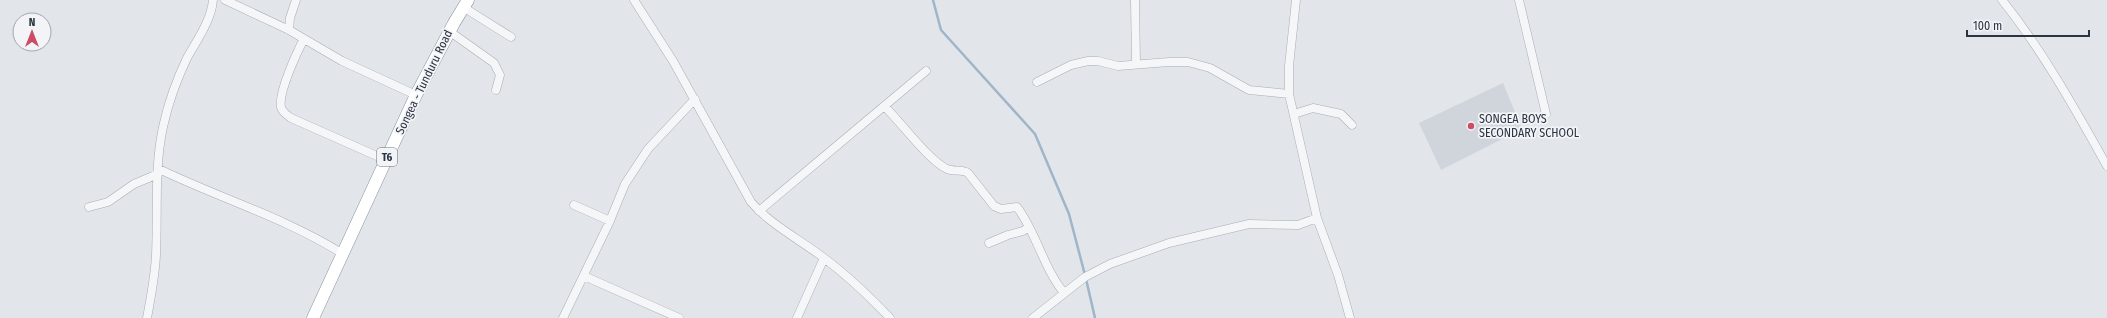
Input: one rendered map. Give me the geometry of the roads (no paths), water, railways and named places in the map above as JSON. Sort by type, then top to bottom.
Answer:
[{"type":"highway","name":"Songea - Tunduru Road","points":[[313,318],[416,94],[449,31],[466,4]]},
{"type":"street","points":[[148,318],[155,267],[155,212],[163,127],[170,101],[186,60],[212,9],[213,0]]},
{"type":"street","points":[[225,0],[289,30],[342,61],[416,94]]},
{"type":"street","points":[[289,30],[290,18],[296,0]]},
{"type":"street","points":[[634,0],[673,60],[751,202],[759,211],[824,258],[869,296],[890,318]]},
{"type":"street","points":[[1135,0],[1136,64]]},
{"type":"street","points":[[1296,0],[1289,66],[1289,94],[1317,218],[1336,269],[1350,318]]},
{"type":"street","points":[[1519,0],[1546,114]]},
{"type":"street","points":[[2002,0],[2022,24],[2107,166]]},
{"type":"street","points":[[466,4],[511,36]]},
{"type":"street","points":[[449,31],[494,63],[500,75],[496,90]]},
{"type":"street","points":[[304,39],[293,62],[283,92],[280,105],[282,110],[291,118],[386,160]]},
{"type":"street","points":[[1037,82],[1071,65],[1088,60],[1118,66],[1188,62],[1210,68],[1250,90],[1289,94]]},
{"type":"street","points":[[759,211],[926,71]]},
{"type":"street","points":[[563,318],[610,221],[625,184],[641,158],[695,99]]},
{"type":"street","points":[[884,106],[901,122],[919,145],[946,168],[968,173],[994,206],[1001,209],[1017,207],[1029,227],[1054,282],[1064,293]]},
{"type":"street","points":[[1294,114],[1313,108],[1341,114],[1352,125]]},
{"type":"street","points":[[89,207],[108,202],[134,184],[158,172],[235,201],[323,242],[343,254]]},
{"type":"street","points":[[574,205],[610,221]]},
{"type":"street","points":[[1033,318],[1085,277],[1110,264],[1178,240],[1249,224],[1298,226],[1317,218]]},
{"type":"street","points":[[989,243],[1008,235],[1023,231],[1029,227]]},
{"type":"street","points":[[797,318],[824,258]]},
{"type":"street","points":[[584,276],[665,315],[679,318]]},
{"type":"waterway","points":[[933,0],[941,30],[1035,134],[1069,214],[1085,275]]},
{"type":"waterway","points":[[1086,279],[1095,318]]},
{"type":"place","name":"SONGEA BOYS SECONDARY SCHOOL","points":[[1471,126]]}]
